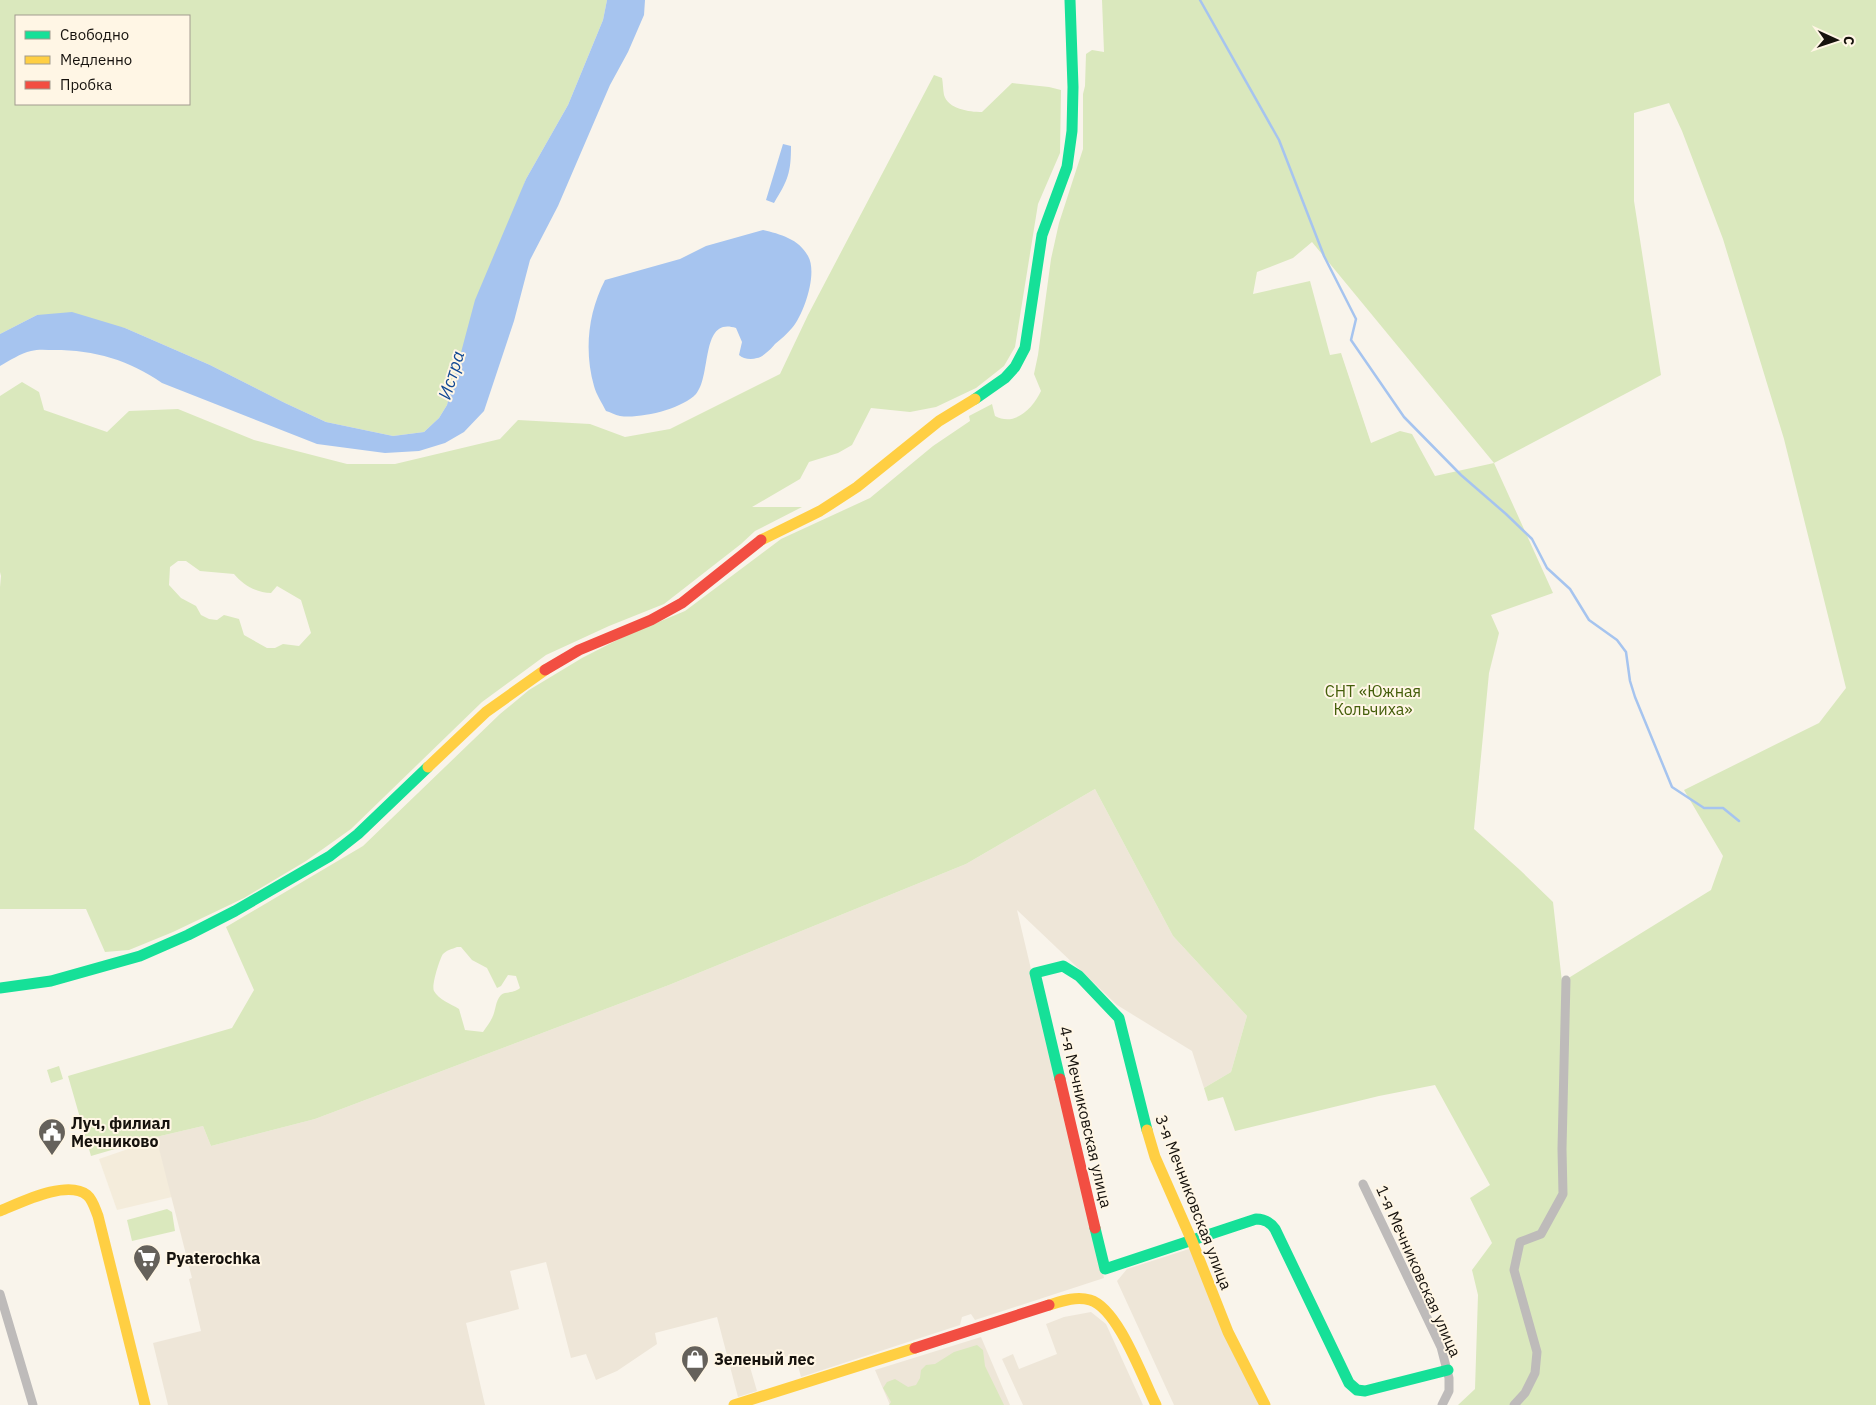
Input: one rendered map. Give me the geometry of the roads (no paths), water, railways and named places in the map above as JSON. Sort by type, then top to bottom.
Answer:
[{"type":"main road","points":[[0,988],[60,978],[140,956],[235,912],[317,864],[358,834],[486,712],[535,676],[579,650],[651,620],[682,603],[759,541],[820,511],[857,487],[939,421],[1002,382],[1020,362],[1025,348],[1042,235],[1067,167],[1072,130],[1073,87],[1070,0]]},
{"type":"main road","name":"3-я Мечниковская улица","points":[[1035,972],[1063,966],[1079,976],[1119,1018],[1142,1113],[1154,1152],[1192,1240],[1228,1332],[1265,1405]]},
{"type":"main road","name":"4-я Мечниковская улица","points":[[1035,972],[1105,1269],[1192,1240]]},
{"type":"main road","points":[[0,1211],[60,1190],[72,1190],[87,1195],[98,1216],[145,1405]]},
{"type":"main road","points":[[1192,1240],[1256,1219],[1270,1221],[1349,1383],[1357,1390],[1365,1391],[1448,1370]]},
{"type":"main road","points":[[734,1405],[1069,1299],[1090,1300],[1106,1308],[1118,1323],[1156,1405]]},
{"type":"street","points":[[1514,1405],[1525,1393],[1535,1374],[1537,1352],[1514,1270],[1520,1242],[1541,1234],[1563,1194],[1562,1149],[1566,980]]},
{"type":"street","name":"1-я Мечниковская улица","points":[[1363,1184],[1441,1347],[1448,1370],[1449,1391],[1442,1405]]},
{"type":"street","points":[[0,1294],[33,1405]]},
{"type":"water","points":[[607,0],[645,0],[644,15],[628,52],[610,85],[558,206],[530,260],[514,321],[484,411],[464,432],[445,443],[419,451],[385,453],[317,444],[162,383],[124,362],[97,354],[69,350],[37,350],[23,353],[0,366],[0,334],[37,315],[72,312],[125,328],[210,365],[326,422],[393,436],[424,432],[439,418],[447,405],[475,300],[526,179],[568,105],[603,20]]},
{"type":"water","points":[[783,144],[791,146],[789,170],[786,182],[774,203],[766,200]]},
{"type":"water","points":[[763,230],[782,236],[800,245],[811,263],[810,283],[805,304],[797,322],[792,328],[764,354],[755,359],[750,359],[739,355],[742,342],[736,328],[725,327],[717,331],[712,339],[701,386],[690,399],[660,412],[638,416],[620,416],[606,411],[594,386],[589,359],[591,319],[605,280],[680,259],[706,246]]},
{"type":"waterway","points":[[1200,0],[1279,140],[1324,256],[1356,319],[1351,340],[1404,417],[1461,475],[1532,539],[1547,568],[1570,589],[1589,620],[1617,640],[1626,652],[1630,681],[1635,697],[1672,787],[1704,808],[1723,808],[1739,821]]},
{"type":"place","name":"Луч, филиал Мечниково","points":[[52,1156]]},
{"type":"place","name":"Pyaterochka","points":[[147,1282]]},
{"type":"place","name":"Зеленый лес","points":[[695,1383]]},
{"type":"water label","name":"Истра","points":[[451,375]]},
{"type":"park label","name":"СНТ «Южная Кольчиха»","points":[[1373,700]]}]
